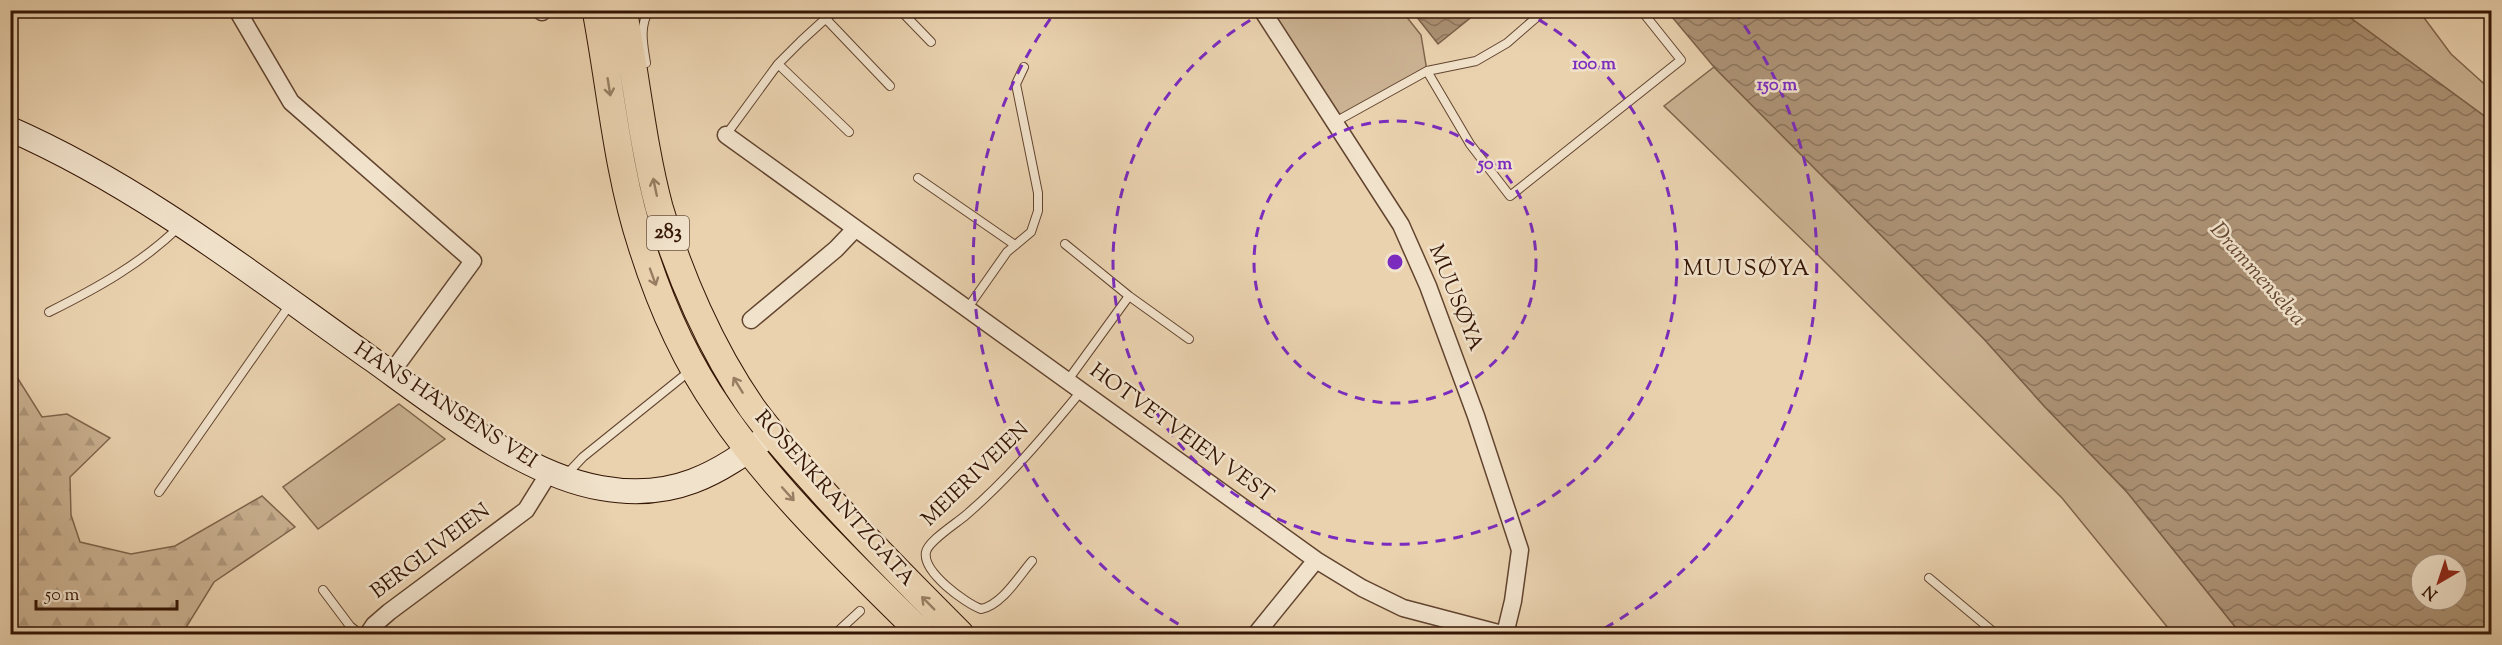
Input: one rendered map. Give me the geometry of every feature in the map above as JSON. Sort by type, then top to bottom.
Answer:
[{"type":"main road","name":"ROSENKRANTZGATA","points":[[596,10],[625,183],[639,235],[666,311],[694,368],[719,410],[749,450],[824,534],[922,634]]},
{"type":"main road","name":"ROSENKRANTZGATA","points":[[623,10],[645,113],[659,205],[672,249],[694,303],[751,407],[771,433],[852,524],[960,634]]},
{"type":"main road","name":"HANS HANSENS VEI","points":[[10,129],[64,154],[136,195],[391,373],[516,456],[557,476],[601,488],[652,491],[677,487],[710,476],[771,433]]},
{"type":"street","points":[[237,10],[291,102],[473,261],[391,373]]},
{"type":"street","name":"MUUSØYA","points":[[1262,10],[1401,225],[1428,286],[1476,416],[1520,550],[1513,601],[1504,634]]},
{"type":"street","name":"HOTVETVEIEN VEST","points":[[726,135],[1316,560],[1362,588],[1402,608],[1504,634]]},
{"type":"street","points":[[751,320],[827,256],[855,229]]},
{"type":"street","name":"BERGLIVEIEN","points":[[368,634],[374,625],[389,612],[526,510],[557,476]]},
{"type":"street","points":[[1256,634],[1316,560]]},
{"type":"lane","points":[[647,75],[642,24],[649,10]]},
{"type":"lane","points":[[726,135],[778,64],[835,10]]},
{"type":"lane","points":[[900,10],[931,42]]},
{"type":"lane","points":[[1335,122],[1427,71],[1476,61],[1507,43],[1545,10]]},
{"type":"lane","points":[[1427,71],[1470,144],[1510,196],[1681,60],[1641,10]]},
{"type":"lane","points":[[826,19],[890,86]]},
{"type":"lane","points":[[778,64],[849,132]]},
{"type":"lane","points":[[967,309],[1007,252],[1031,232],[1038,211],[1038,193],[1016,84],[1024,67]]},
{"type":"lane","points":[[918,177],[1015,245]]},
{"type":"lane","points":[[49,312],[128,269],[180,225]]},
{"type":"lane","points":[[1065,244],[1129,296],[1189,339]]},
{"type":"lane","points":[[1075,385],[1129,296]]},
{"type":"lane","points":[[159,492],[292,302]]},
{"type":"lane","points":[[557,476],[694,368]]},
{"type":"lane","name":"MEIERIVEIEN","points":[[1032,561],[999,599],[988,608],[981,609],[964,600],[942,582],[927,562],[926,552],[930,545],[968,513],[1022,459],[1075,385]]},
{"type":"lane","points":[[1929,578],[1996,634]]},
{"type":"lane","points":[[323,590],[350,626],[360,634]]},
{"type":"lane","points":[[835,634],[860,611]]},
{"type":"green space","points":[[1262,11],[1402,11],[1421,35],[1427,71],[1335,122]]},
{"type":"green space","points":[[2341,11],[2419,11],[2451,54],[2491,90],[2491,121]]},
{"type":"green space","points":[[1714,67],[1984,339],[2045,407],[2127,492],[2241,634],[2173,634],[2062,498],[1817,254],[1664,106]]},
{"type":"green space","points":[[10,366],[42,417],[67,414],[110,438],[70,477],[71,515],[80,542],[131,554],[175,546],[262,496],[295,527],[214,582],[182,634],[11,634]]},
{"type":"green space","points":[[399,404],[445,439],[318,529],[283,487]]},
{"type":"water","points":[[1412,11],[1479,11],[1438,44]]},
{"type":"water","name":"Drammenselva","points":[[1667,11],[2341,11],[2491,121],[2491,634],[2241,634],[2127,492],[2045,407],[1984,339],[1714,67]]},
{"type":"district","name":"MUUSØYA","points":[[1747,270]]}]
